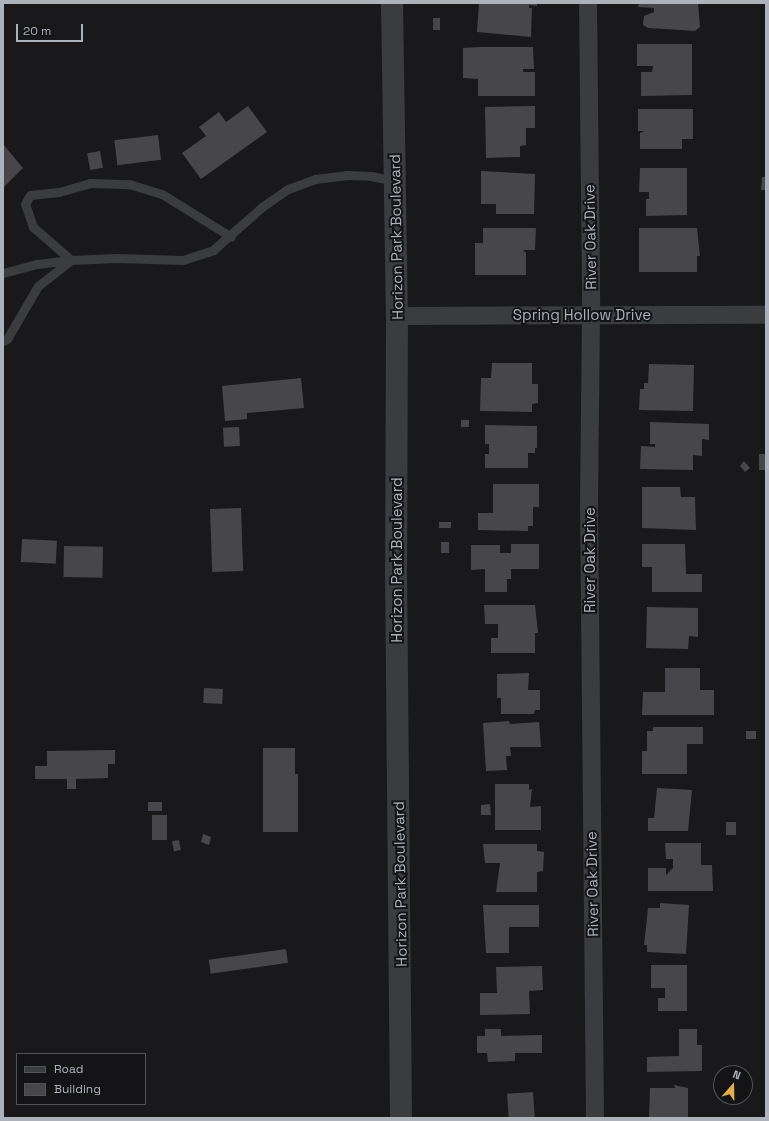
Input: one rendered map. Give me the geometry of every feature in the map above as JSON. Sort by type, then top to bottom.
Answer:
[{"type":"street","name":"Horizon Park Boulevard","points":[[392,3],[397,316],[396,567],[401,1118]]},
{"type":"street","name":"River Oak Drive","points":[[588,3],[591,315],[589,504],[595,1118]]},
{"type":"street","name":"Spring Hollow Drive","points":[[397,316],[766,315]]},
{"type":"lane","points":[[3,273],[37,264],[71,260],[117,258],[183,260],[213,250],[231,236],[262,207],[288,189],[315,179],[346,175],[370,176],[395,181]]},
{"type":"lane","points":[[71,260],[33,228],[25,204],[30,195],[59,192],[91,183],[129,184],[162,194],[231,236]]},
{"type":"lane","points":[[3,341],[7,339],[38,286],[71,260]]},
{"type":"building","points":[[479,3],[537,3],[537,6],[529,5],[529,8],[532,8],[531,37],[477,32]]},
{"type":"building","points":[[639,3],[698,3],[700,27],[695,31],[648,28],[643,25],[644,16],[654,12],[654,8],[638,7]]},
{"type":"building","points":[[433,18],[440,18],[440,30],[433,30]]},
{"type":"building","points":[[637,44],[692,44],[692,95],[641,96],[641,72],[652,72],[653,66],[637,66]]},
{"type":"building","points":[[533,47],[534,69],[523,69],[523,72],[535,72],[535,96],[478,96],[478,79],[463,78],[463,48]]},
{"type":"building","points":[[248,106],[267,132],[201,179],[182,153],[206,136],[199,127],[219,112],[226,122]]},
{"type":"building","points":[[535,106],[535,128],[526,128],[526,145],[520,146],[520,157],[486,158],[485,107]]},
{"type":"building","points":[[638,109],[693,109],[693,139],[682,139],[682,149],[640,149],[640,133],[644,131],[638,131]]},
{"type":"building","points":[[158,135],[161,160],[117,165],[114,140]]},
{"type":"building","points":[[3,144],[23,168],[3,188]]},
{"type":"building","points":[[100,151],[103,168],[90,170],[87,153]]},
{"type":"building","points":[[640,168],[687,168],[687,215],[646,216],[646,199],[649,199],[649,192],[639,192]]},
{"type":"building","points":[[481,171],[535,174],[534,214],[496,214],[496,204],[481,204]]},
{"type":"building","points":[[762,177],[766,177],[766,190],[761,190]]},
{"type":"building","points":[[483,228],[536,228],[535,250],[523,250],[526,253],[526,275],[475,275],[475,243],[483,243]]},
{"type":"building","points":[[639,228],[697,228],[700,256],[697,256],[697,272],[639,272]]},
{"type":"building","points":[[492,363],[532,363],[532,384],[538,384],[538,403],[532,404],[532,412],[480,411],[481,378],[491,378]]},
{"type":"building","points":[[649,364],[694,365],[693,411],[639,410],[640,389],[644,389],[644,383],[648,383]]},
{"type":"building","points":[[301,378],[304,408],[247,413],[247,419],[225,421],[222,386]]},
{"type":"building","points":[[461,420],[469,420],[469,427],[461,427]]},
{"type":"building","points":[[650,422],[709,424],[709,440],[702,439],[702,456],[693,455],[693,470],[640,469],[641,446],[655,447],[655,444],[650,444]]},
{"type":"building","points":[[485,425],[537,426],[537,448],[535,448],[535,453],[528,453],[528,468],[485,468],[485,454],[489,454],[489,444],[485,444]]},
{"type":"building","points":[[239,427],[240,446],[224,447],[223,428]]},
{"type":"building","points":[[759,454],[766,454],[766,470],[759,470]]},
{"type":"building","points":[[744,461],[750,468],[745,472],[740,466]]},
{"type":"building","points":[[493,484],[539,484],[539,507],[533,507],[533,526],[528,526],[528,531],[478,530],[478,513],[493,513]]},
{"type":"building","points":[[642,487],[680,487],[681,497],[695,497],[696,530],[642,528]]},
{"type":"building","points":[[241,508],[243,571],[212,572],[210,509]]},
{"type":"building","points":[[439,522],[451,522],[451,528],[439,528]]},
{"type":"building","points":[[22,539],[57,541],[56,564],[21,562]]},
{"type":"building","points":[[441,542],[449,542],[449,553],[441,553]]},
{"type":"building","points":[[511,544],[539,544],[539,569],[511,569],[511,579],[507,579],[507,592],[485,592],[485,569],[471,570],[471,545],[500,545],[500,553],[511,553]]},
{"type":"building","points":[[642,544],[685,544],[686,574],[702,574],[702,592],[652,592],[652,567],[642,567]]},
{"type":"building","points":[[64,546],[103,547],[102,578],[63,577]]},
{"type":"building","points":[[484,605],[535,605],[538,633],[535,633],[535,653],[491,653],[491,638],[498,638],[498,624],[485,624]]},
{"type":"building","points":[[647,607],[698,608],[698,637],[689,636],[688,649],[646,648]]},
{"type":"building","points":[[665,668],[700,668],[700,690],[714,690],[714,715],[642,715],[643,692],[665,692]]},
{"type":"building","points":[[529,673],[528,690],[540,690],[540,710],[535,710],[534,714],[501,714],[501,698],[497,698],[497,674]]},
{"type":"building","points":[[204,688],[223,689],[222,704],[203,703]]},
{"type":"building","points":[[509,721],[510,724],[539,722],[541,747],[510,747],[511,756],[506,756],[507,770],[486,771],[483,723]]},
{"type":"building","points":[[653,727],[703,727],[703,744],[687,744],[687,774],[642,774],[642,751],[647,751],[647,731],[653,731]]},
{"type":"building","points":[[746,731],[756,731],[756,739],[746,739]]},
{"type":"building","points":[[263,748],[295,748],[295,774],[298,774],[298,832],[263,832]]},
{"type":"building","points":[[115,750],[115,764],[108,764],[108,778],[76,779],[76,789],[67,789],[67,779],[35,779],[35,766],[47,766],[47,751]]},
{"type":"building","points":[[495,784],[529,784],[529,790],[532,789],[530,807],[541,806],[541,830],[495,830]]},
{"type":"building","points":[[657,788],[692,790],[688,831],[648,831],[648,818],[654,818]]},
{"type":"building","points":[[148,802],[162,802],[162,811],[148,811]]},
{"type":"building","points":[[490,804],[491,815],[481,815],[481,805]]},
{"type":"building","points":[[152,815],[167,815],[167,840],[152,840]]},
{"type":"building","points":[[726,822],[736,822],[736,835],[726,835]]},
{"type":"building","points":[[203,834],[211,837],[209,845],[201,842]]},
{"type":"building","points":[[179,840],[181,850],[174,851],[172,841]]},
{"type":"building","points":[[665,843],[701,843],[701,865],[712,865],[713,891],[648,891],[648,868],[666,868],[666,875],[673,868],[673,859],[666,859]]},
{"type":"building","points":[[483,844],[537,844],[537,851],[544,852],[543,871],[537,872],[537,892],[496,892],[500,863],[485,863]]},
{"type":"building","points":[[660,903],[689,905],[686,954],[647,952],[647,945],[644,945],[648,908],[660,908]]},
{"type":"building","points":[[483,905],[539,905],[539,927],[509,927],[509,953],[486,953]]},
{"type":"building","points":[[286,949],[288,963],[211,974],[209,960]]},
{"type":"building","points":[[651,965],[687,965],[687,1011],[658,1011],[658,998],[665,998],[665,988],[651,988]]},
{"type":"building","points":[[542,966],[543,990],[529,991],[530,1014],[480,1015],[480,993],[497,993],[496,967]]},
{"type":"building","points":[[485,1029],[501,1029],[501,1036],[542,1035],[542,1053],[515,1053],[515,1061],[488,1062],[487,1053],[477,1053],[477,1036],[485,1036]]},
{"type":"building","points":[[679,1029],[697,1029],[697,1045],[702,1045],[702,1071],[647,1072],[647,1057],[679,1056]]},
{"type":"building","points":[[674,1085],[688,1088],[688,1118],[649,1118],[650,1088],[675,1088]]},
{"type":"building","points":[[533,1092],[535,1118],[509,1118],[507,1094]]}]
